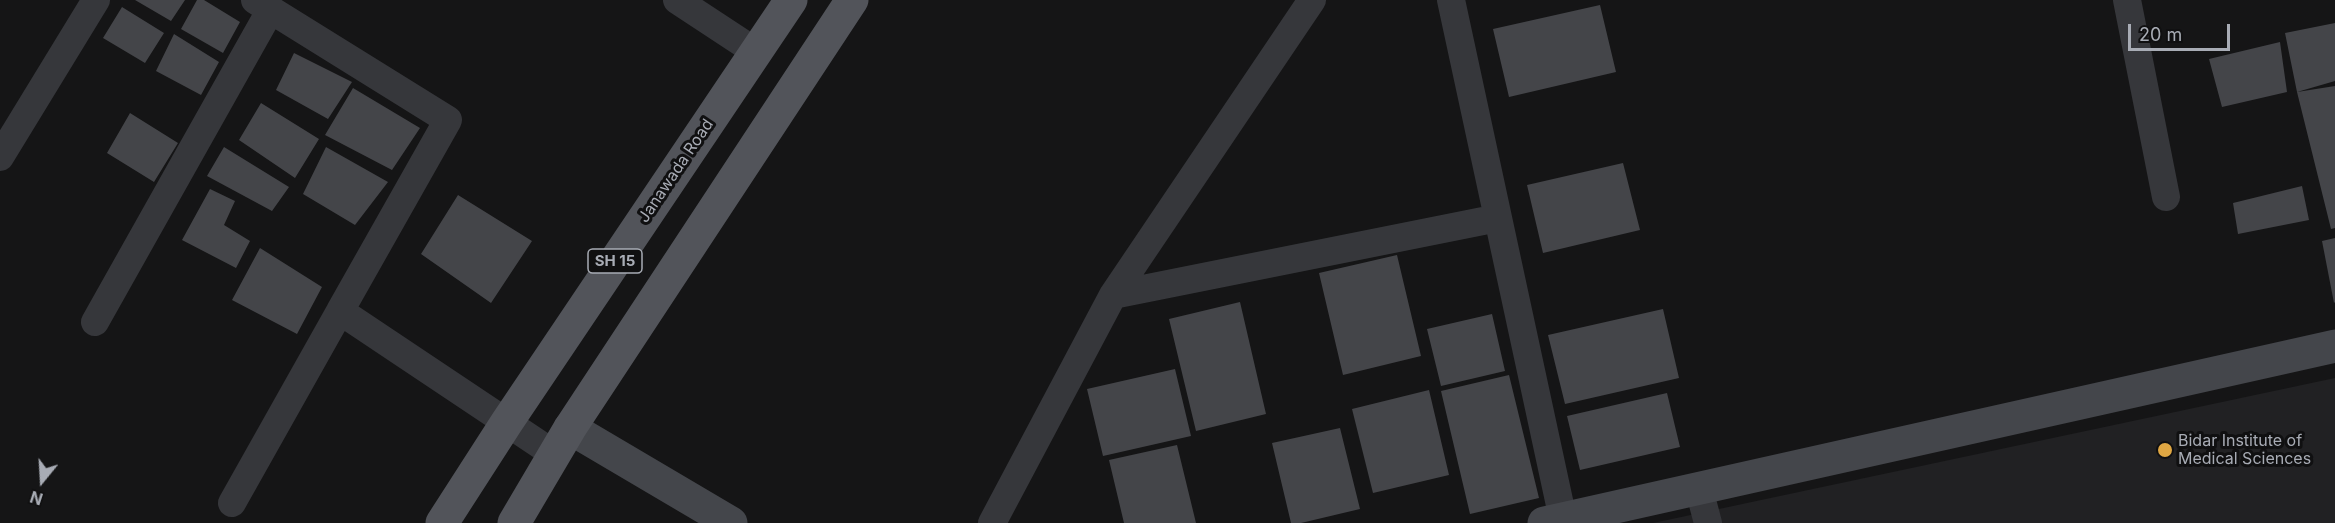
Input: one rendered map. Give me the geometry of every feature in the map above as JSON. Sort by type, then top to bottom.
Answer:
[{"type":"main road","name":"Janawada Road","points":[[442,523],[507,422],[791,0]]},
{"type":"main road","points":[[514,523],[562,441],[852,0]]},
{"type":"street","points":[[0,158],[96,0]]},
{"type":"street","points":[[677,0],[756,52]]},
{"type":"street","points":[[992,523],[1113,295],[1312,0]]},
{"type":"street","points":[[1451,0],[1498,218],[1554,521],[2335,346]]},
{"type":"street","points":[[2127,0],[2166,197]]},
{"type":"street","points":[[94,322],[263,4],[448,120],[232,503]]},
{"type":"street","points":[[1113,295],[1498,218]]},
{"type":"street","points":[[340,310],[507,422],[562,441],[731,523]]},
{"type":"street","points":[[1699,489],[1708,523]]},
{"type":"shaded area","name":"Bidar Institute of Medical Sciences","points":[[2335,378],[2335,523],[1653,523]]},
{"type":"building","points":[[135,0],[185,0],[171,21]]},
{"type":"building","points":[[197,0],[204,0],[240,22],[223,53],[181,29]]},
{"type":"building","points":[[1600,5],[1616,72],[1509,97],[1493,29]]},
{"type":"building","points":[[122,7],[164,33],[145,63],[103,38]]},
{"type":"building","points":[[2335,23],[2335,81],[2297,92],[2285,33]]},
{"type":"building","points":[[174,34],[219,62],[201,95],[156,71]]},
{"type":"building","points":[[2280,42],[2287,92],[2222,107],[2209,59]]},
{"type":"building","points":[[294,53],[352,82],[328,119],[276,90]]},
{"type":"building","points":[[2335,86],[2335,228],[2331,229],[2297,92]]},
{"type":"building","points":[[353,88],[420,128],[392,170],[325,135]]},
{"type":"building","points":[[261,103],[319,139],[295,178],[239,140]]},
{"type":"building","points":[[130,113],[178,143],[154,182],[107,153]]},
{"type":"building","points":[[224,147],[289,187],[272,211],[207,176]]},
{"type":"building","points":[[326,147],[388,182],[355,225],[303,194]]},
{"type":"building","points":[[1623,163],[1640,230],[1543,253],[1527,185]]},
{"type":"building","points":[[2302,186],[2309,220],[2238,234],[2233,203]]},
{"type":"building","points":[[210,189],[235,201],[224,225],[250,241],[236,268],[182,240]]},
{"type":"building","points":[[458,195],[532,241],[491,303],[421,254]]},
{"type":"building","points":[[2335,238],[2335,302],[2334,303],[2322,241]]},
{"type":"building","points":[[260,248],[322,287],[297,334],[232,300]]},
{"type":"building","points":[[1397,255],[1421,356],[1343,375],[1319,273]]},
{"type":"building","points":[[1240,302],[1266,414],[1196,431],[1169,319]]},
{"type":"building","points":[[1663,309],[1679,378],[1565,404],[1548,335]]},
{"type":"building","points":[[1492,314],[1505,371],[1441,386],[1427,329]]},
{"type":"building","points":[[1175,369],[1191,436],[1103,456],[1087,389]]},
{"type":"building","points":[[1509,375],[1539,498],[1470,514],[1441,391]]},
{"type":"building","points":[[1429,390],[1449,475],[1373,493],[1352,409]]},
{"type":"building","points":[[1667,393],[1680,447],[1580,470],[1567,416]]},
{"type":"building","points":[[1340,428],[1360,509],[1301,523],[1291,523],[1272,443]]},
{"type":"building","points":[[1177,445],[1196,523],[1124,523],[1109,460]]},
{"type":"place","name":"Bidar Institute of Medical Sciences","points":[[2165,450]]}]
